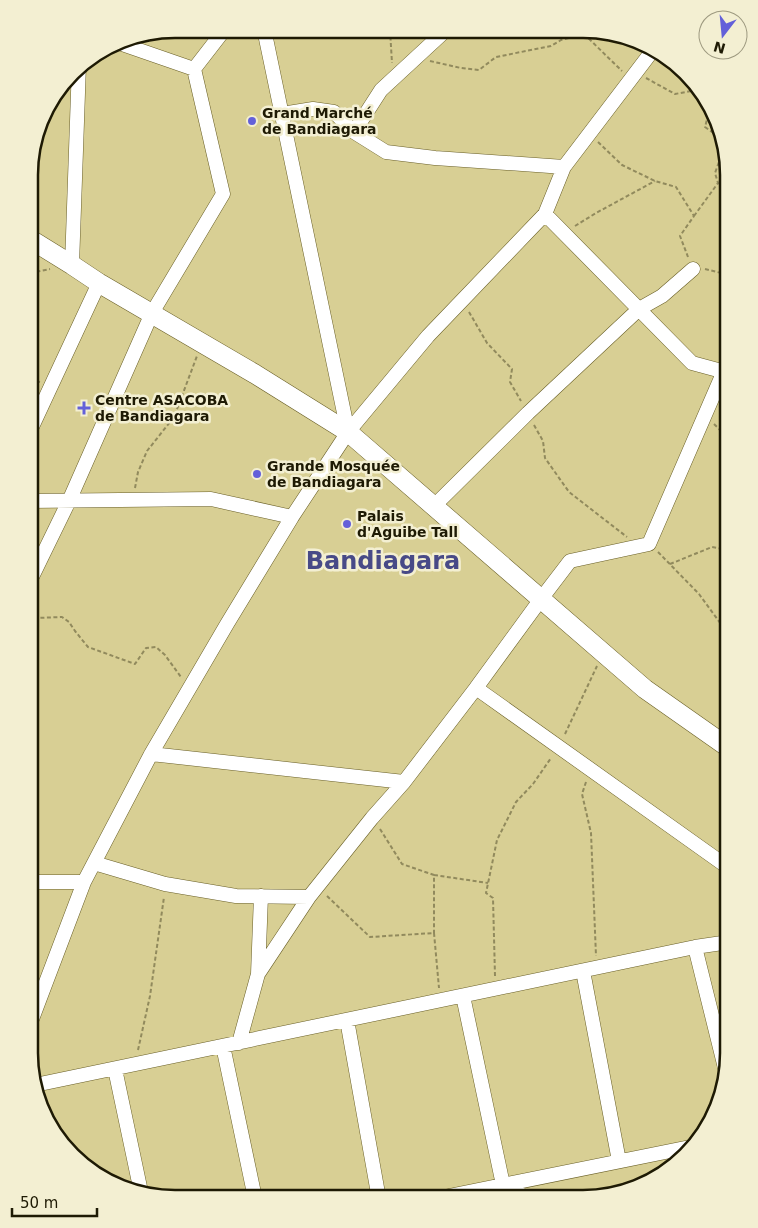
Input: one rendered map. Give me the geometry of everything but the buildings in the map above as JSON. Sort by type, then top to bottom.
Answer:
[{"type":"main road","points":[[38,244],[99,283],[255,374],[348,432],[645,689],[720,742]]},
{"type":"street","points":[[194,69],[218,38]]},
{"type":"street","points":[[266,38],[348,432]]},
{"type":"street","points":[[354,132],[382,90],[437,38]]},
{"type":"street","points":[[127,46],[194,69]]},
{"type":"street","points":[[38,1003],[84,882],[151,754],[292,517],[348,432],[428,336],[545,214],[564,167],[649,55]]},
{"type":"street","points":[[38,565],[69,501],[152,313],[223,194],[194,69]]},
{"type":"street","points":[[72,265],[79,77]]},
{"type":"street","points":[[282,114],[313,109],[334,112],[354,132],[386,152],[435,158],[564,167]]},
{"type":"street","points":[[545,214],[692,363],[720,370]]},
{"type":"street","points":[[434,506],[528,413],[639,309],[662,296],[693,269]]},
{"type":"street","points":[[38,414],[99,283]]},
{"type":"street","points":[[258,974],[313,891],[404,782],[570,561],[644,545],[720,384]]},
{"type":"street","points":[[38,501],[211,499],[292,517]]},
{"type":"street","points":[[476,688],[720,862]]},
{"type":"street","points":[[151,754],[404,782]]},
{"type":"street","points":[[94,863],[165,884],[236,896],[262,896],[313,891]]},
{"type":"street","points":[[38,882],[84,882]]},
{"type":"street","points":[[239,1043],[258,974],[262,896]]},
{"type":"street","points":[[41,1084],[720,943]]},
{"type":"street","points":[[695,947],[720,1048]]},
{"type":"street","points":[[583,971],[619,1161]]},
{"type":"street","points":[[463,996],[505,1190]]},
{"type":"street","points":[[347,1020],[377,1190]]},
{"type":"street","points":[[223,1046],[253,1190]]},
{"type":"street","points":[[115,1069],[140,1186]]},
{"type":"street","points":[[476,1190],[681,1149]]},
{"type":"street","points":[[504,1184],[514,1190]]},
{"type":"path","points":[[390,38],[393,80]]},
{"type":"path","points":[[416,58],[479,70],[496,56],[551,46],[569,38]]},
{"type":"path","points":[[589,38],[634,75],[674,94],[692,91]]},
{"type":"path","points":[[708,117],[705,127],[714,134]]},
{"type":"path","points":[[590,133],[622,165],[655,181],[676,187],[694,216]]},
{"type":"path","points":[[720,160],[715,173],[718,183],[680,236],[693,269],[720,273]]},
{"type":"path","points":[[565,234],[577,224],[655,181]]},
{"type":"path","points":[[462,301],[487,343],[512,369],[510,382],[543,441],[545,458],[569,492],[669,564],[699,594],[720,623]]},
{"type":"path","points":[[133,500],[138,472],[147,451],[174,417],[202,343]]},
{"type":"path","points":[[704,417],[720,429]]},
{"type":"path","points":[[669,564],[712,547],[720,548]]},
{"type":"path","points":[[38,618],[62,617],[69,622],[88,648],[135,664],[146,648],[156,646],[190,689]]},
{"type":"path","points":[[496,989],[493,898],[486,893],[497,840],[516,802],[533,784],[559,747],[604,653]]},
{"type":"path","points":[[591,770],[582,794],[591,833],[597,968]]},
{"type":"path","points":[[372,818],[402,864],[434,875],[488,883]]},
{"type":"path","points":[[434,875],[434,933],[440,1001]]},
{"type":"path","points":[[135,1064],[150,996],[165,884]]},
{"type":"path","points":[[313,891],[370,937],[434,933]]},
{"type":"place","name":"Grand Marché de Bandiagara","points":[[252,121]]},
{"type":"place","name":"Centre ASACOBA de Bandiagara","points":[[84,408]]},
{"type":"place","name":"Grande Mosquée de Bandiagara","points":[[257,474]]},
{"type":"place","name":"Palais d'Aguibe Tall","points":[[347,524]]},
{"type":"district","name":"Bandiagara","points":[[383,561]]}]
